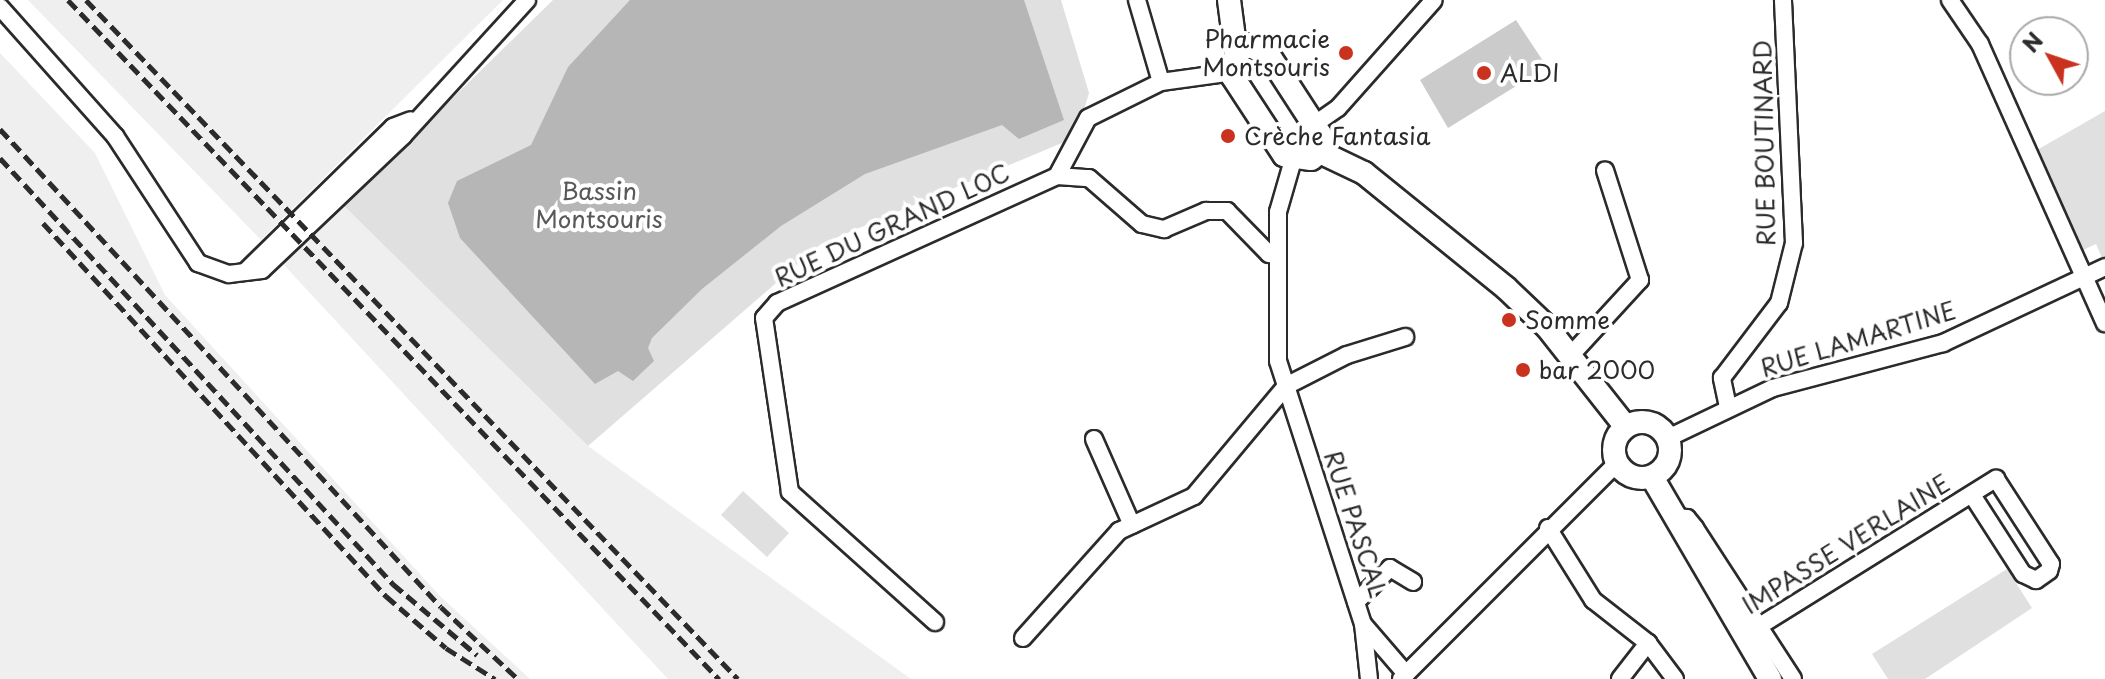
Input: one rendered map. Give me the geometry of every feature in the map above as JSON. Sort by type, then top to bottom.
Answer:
[{"type":"street","points":[[0,7],[115,136],[198,263],[212,271],[245,272],[393,127],[411,120],[527,0]]},
{"type":"street","points":[[1137,0],[1161,82]]},
{"type":"street","points":[[1229,0],[1241,57],[1293,160],[1302,162],[1320,152]]},
{"type":"street","points":[[1239,0],[1241,57],[1315,124],[1320,152]]},
{"type":"street","points":[[1315,124],[1338,108],[1434,0]]},
{"type":"street","name":"RUE BOUTINARD","points":[[1728,407],[1722,378],[1779,303],[1794,243],[1783,0]]},
{"type":"street","points":[[1950,0],[1980,44],[2082,279],[2105,323]]},
{"type":"street","points":[[1241,57],[1161,82],[1088,118],[1057,176],[1089,178],[1142,224],[1164,229],[1206,211],[1227,211],[1269,254],[1278,255]]},
{"type":"street","points":[[1320,152],[1364,173],[1494,278],[1571,355],[1626,427]]},
{"type":"street","name":"RUE PASCAL","points":[[1293,160],[1278,212],[1278,361],[1363,624],[1369,679]]},
{"type":"street","points":[[1571,355],[1640,280],[1605,170]]},
{"type":"street","name":"RUE DU GRAND LOC","points":[[935,622],[790,492],[764,318],[777,303],[1057,176]]},
{"type":"street","name":"RUE LAMARTINE","points":[[1668,438],[1773,388],[1943,343],[2105,267]]},
{"type":"street","points":[[1023,638],[1119,531],[1194,496],[1286,386],[1347,355],[1405,337]]},
{"type":"street","points":[[1651,423],[1668,438],[1666,465],[1652,477],[1636,478],[1617,463],[1614,446],[1626,427],[1651,423]]},
{"type":"street","points":[[1094,439],[1132,525]]},
{"type":"street","points":[[1363,624],[1404,676],[1442,644],[1548,528],[1617,463]]},
{"type":"street","points":[[1652,477],[1672,517],[1752,630],[1793,679]]},
{"type":"street","name":"IMPASSE VERLAINE","points":[[1752,630],[1996,479],[2051,564],[2049,571],[2036,580],[2023,574],[1972,495]]},
{"type":"street","points":[[1548,528],[1593,600],[1648,643],[1675,679]]},
{"type":"street","points":[[1356,602],[1390,568],[1413,582]]},
{"type":"street","points":[[1752,630],[1770,679]]},
{"type":"street","points":[[1620,679],[1648,643]]},
{"type":"shaded area","points":[[28,0],[503,0],[261,240]]},
{"type":"shaded area","name":"Bassin Montsouris","points":[[630,0],[1024,0],[1064,120],[1019,139],[1002,125],[865,174],[781,226],[702,289],[652,338],[648,348],[654,361],[633,381],[618,371],[595,384],[460,238],[448,203],[457,181],[531,145],[568,67]]},
{"type":"shaded area","points":[[0,53],[95,153],[165,295],[440,596],[530,679],[0,679]]},
{"type":"shaded area","points":[[343,205],[588,446],[911,679],[668,679],[283,264]]},
{"type":"green space","name":"Bassin Montsouris","points":[[553,0],[1061,0],[1089,93],[1076,137],[821,244],[588,446],[343,205]]},
{"type":"green space","points":[[2105,111],[2103,260],[2096,244],[2077,253],[2037,150]]},
{"type":"green space","points":[[743,491],[789,533],[767,557],[721,515]]},
{"type":"green space","points":[[2007,569],[2032,608],[1925,679],[1888,679],[1872,654]]},
{"type":"building","name":"ALDI","points":[[1516,20],[1547,67],[1448,128],[1420,80]]},
{"type":"railway","points":[[68,0],[719,679]]},
{"type":"railway","points":[[86,0],[738,679]]},
{"type":"railway","points":[[0,129],[441,607],[518,679]]},
{"type":"railway","points":[[0,158],[393,584],[477,655]]},
{"type":"railway","points":[[43,223],[386,596],[446,648],[495,679]]},
{"type":"place","name":"Pharmacie Montsouris","points":[[1346,53]]},
{"type":"place","name":"ALDI","points":[[1484,73]]},
{"type":"place","name":"Crèche Fantasia","points":[[1228,136]]},
{"type":"place","name":"Somme","points":[[1509,320]]},
{"type":"place","name":"bar 2000","points":[[1523,370]]}]
